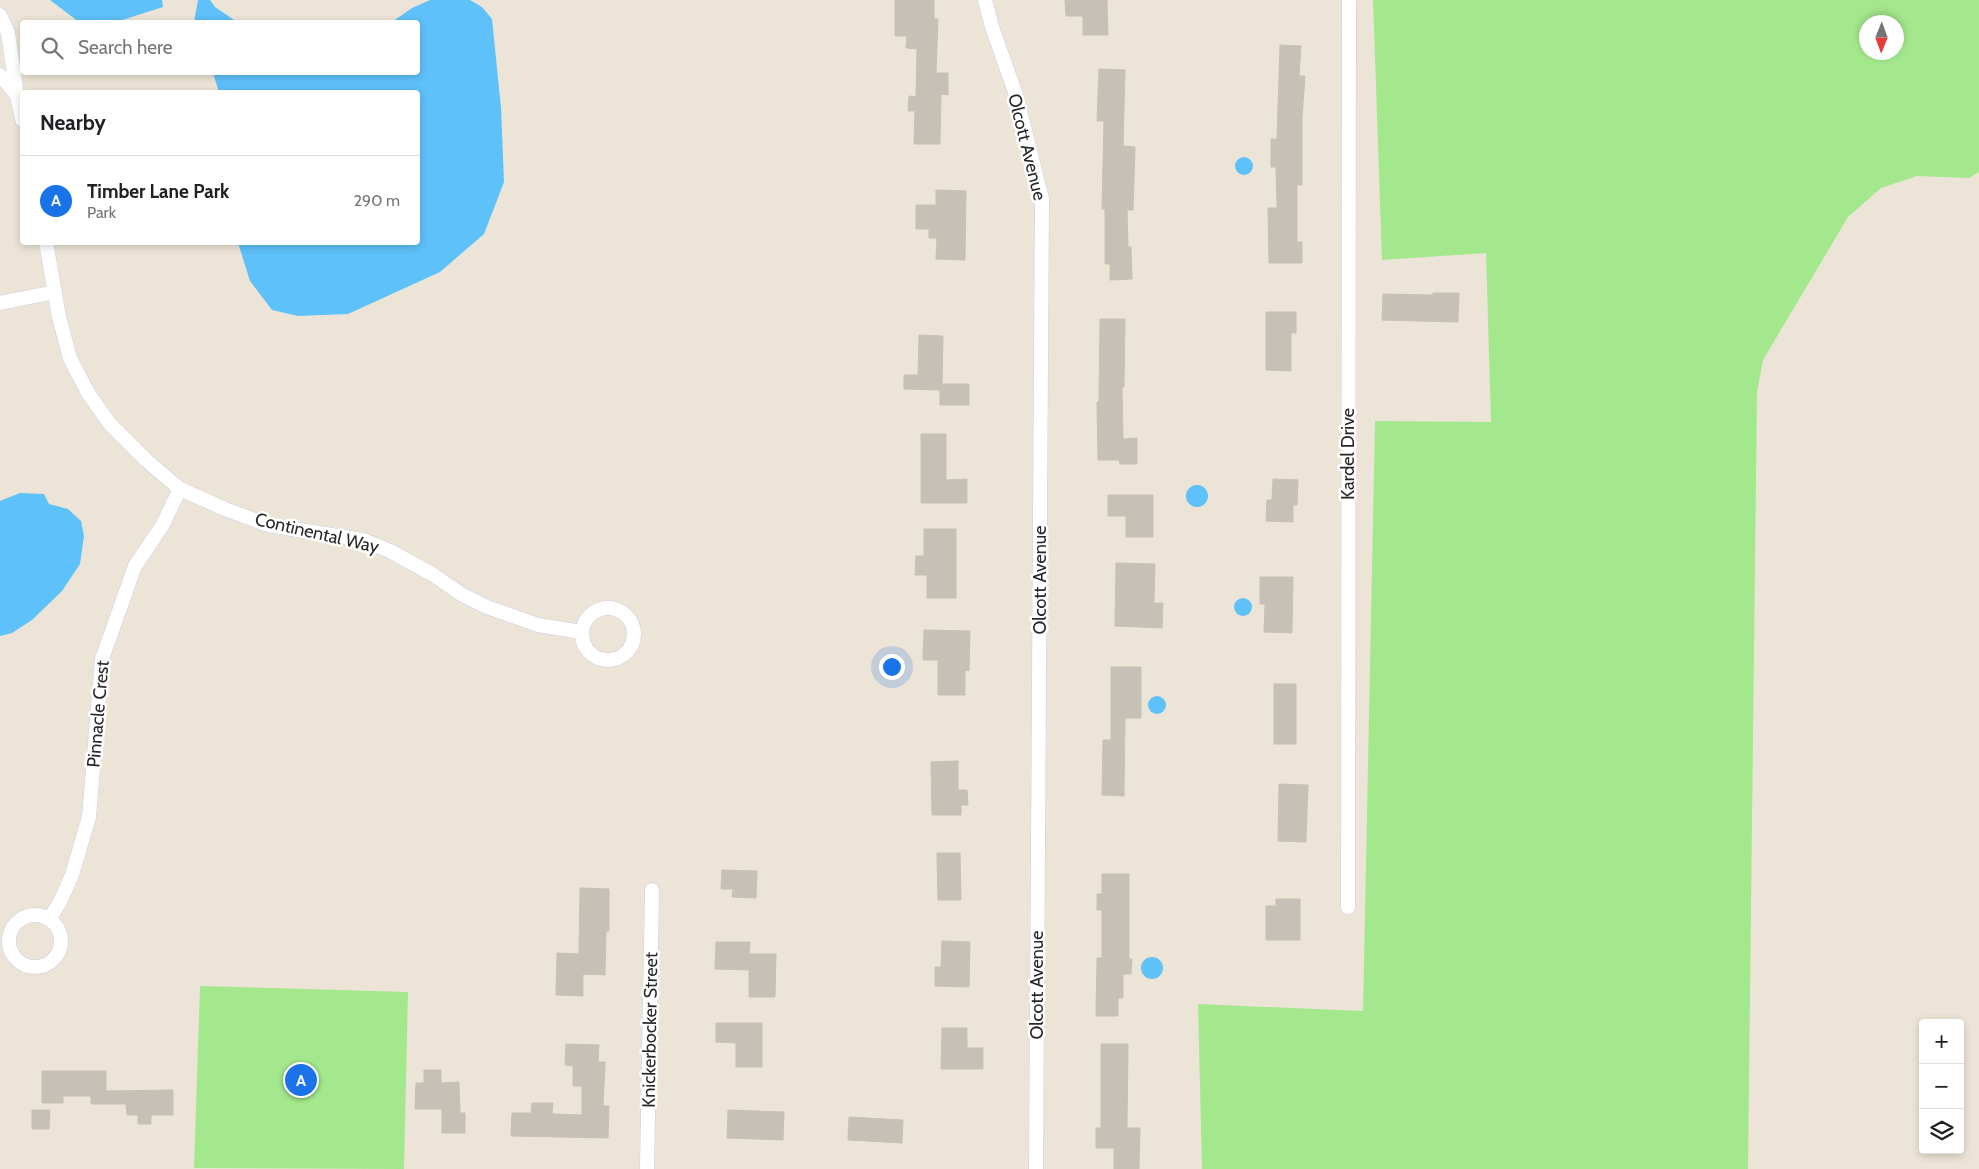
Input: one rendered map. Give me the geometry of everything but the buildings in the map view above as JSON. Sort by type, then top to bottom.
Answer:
[{"type":"street","name":"Olcott Avenue","points":[[985,0],[992,27],[1016,95],[1042,199],[1036,1169]]},
{"type":"street","name":"Kardel Drive","points":[[1348,907],[1349,0]]},
{"type":"street","points":[[0,14],[8,33],[20,110]]},
{"type":"street","points":[[0,75],[17,96]]},
{"type":"street","name":"Continental Way","points":[[47,245],[59,318],[70,358],[88,392],[110,424],[146,460],[180,489],[225,509],[268,524],[363,540],[390,551],[416,565],[461,594],[487,607],[538,625],[582,632]]},
{"type":"street","points":[[0,303],[55,292]]},
{"type":"street","name":"Pinnacle Crest","points":[[49,919],[60,902],[72,875],[89,817],[102,659],[135,566],[162,526],[180,489]]},
{"type":"street","name":"Knickerbocker Street","points":[[647,1169],[652,890]]},
{"type":"green space","points":[[1373,0],[1979,0],[1979,172],[1969,178],[1917,176],[1881,188],[1848,217],[1763,360],[1757,392],[1748,1169],[1202,1169],[1198,1004],[1363,1011],[1375,421],[1491,422],[1486,253],[1382,260]]},
{"type":"green space","points":[[200,986],[408,992],[404,1169],[194,1168]]},
{"type":"water","points":[[50,0],[162,0],[163,7],[122,20],[76,20]]},
{"type":"water","points":[[198,0],[210,0],[215,7],[234,20],[194,20]]},
{"type":"water","points":[[430,0],[470,0],[482,7],[492,19],[501,108],[504,182],[484,234],[440,272],[348,314],[298,316],[272,310],[250,281],[239,245],[420,245],[420,90],[218,90],[214,75],[420,75],[420,20],[395,20],[412,8]]},
{"type":"water","points":[[1240,157],[1248,157],[1253,162],[1251,173],[1240,175],[1235,170],[1235,162]]},
{"type":"water","points":[[1197,485],[1205,488],[1208,496],[1205,504],[1197,507],[1189,504],[1186,496],[1189,488]]},
{"type":"water","points":[[20,493],[44,494],[49,504],[68,509],[81,521],[84,536],[80,564],[62,591],[32,620],[12,633],[0,636],[0,501]]},
{"type":"water","points":[[1243,598],[1249,601],[1252,607],[1249,613],[1243,616],[1237,613],[1234,607],[1237,601]]},
{"type":"water","points":[[1157,696],[1163,699],[1166,705],[1163,711],[1157,714],[1151,711],[1148,705],[1151,699]]},
{"type":"water","points":[[1152,957],[1160,960],[1163,968],[1160,976],[1152,979],[1144,976],[1141,968],[1144,960]]},
{"type":"place","name":"Timber Lane Park","points":[[301,1080]]}]
